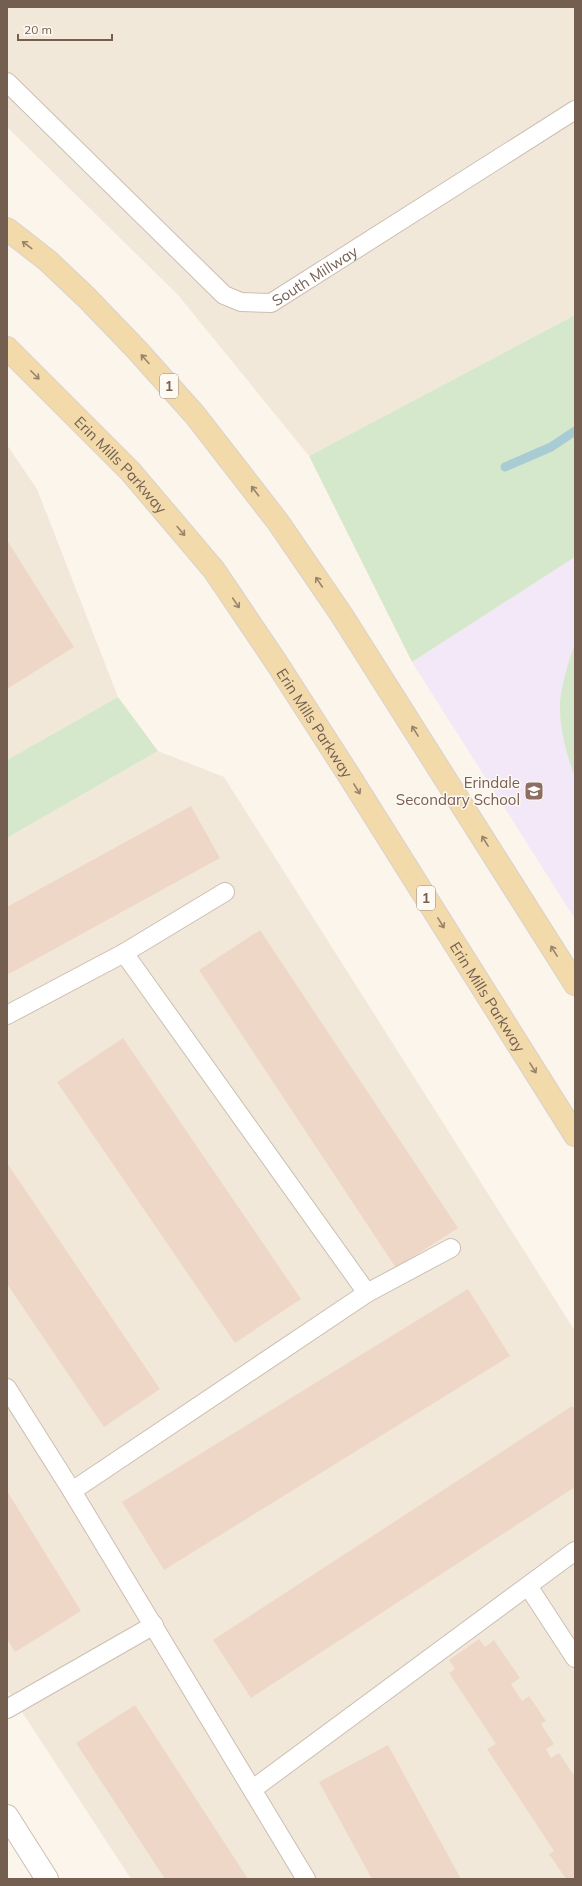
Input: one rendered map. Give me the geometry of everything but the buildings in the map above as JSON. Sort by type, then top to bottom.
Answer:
[{"type":"main road","name":"1","points":[[7,229],[48,261],[87,298],[137,350],[217,443],[278,522],[341,614],[575,984]]},
{"type":"main road","name":"Erin Mills Parkway","points":[[7,348],[130,471],[214,570],[276,662],[575,1135]]},
{"type":"street","points":[[7,1816],[47,1879]]},
{"type":"lane","name":"South Millway","points":[[7,82],[224,295],[241,302],[271,303],[575,110]]},
{"type":"lane","points":[[7,1016],[124,953],[225,892]]},
{"type":"lane","points":[[124,953],[367,1293]]},
{"type":"lane","points":[[72,1491],[367,1293],[451,1248]]},
{"type":"lane","points":[[7,1388],[154,1625],[306,1879]]},
{"type":"lane","points":[[253,1789],[575,1551]]},
{"type":"lane","points":[[528,1586],[575,1658]]},
{"type":"lane","points":[[7,1709],[154,1625]]},
{"type":"shaded area","points":[[7,7],[575,7],[575,315],[309,456],[178,295],[7,127]]},
{"type":"shaded area","points":[[7,445],[37,489],[118,697],[7,760]]},
{"type":"shaded area","name":"Erindale Secondary School","points":[[575,557],[575,919],[412,662]]},
{"type":"shaded area","points":[[158,751],[224,777],[575,1331],[575,1879],[131,1879],[7,1689],[7,838]]},
{"type":"green space","points":[[575,315],[575,557],[412,662],[309,456]]},
{"type":"green space","points":[[575,645],[575,777],[564,743],[561,726],[560,702],[565,676]]},
{"type":"green space","points":[[118,697],[158,751],[7,838],[7,760]]},
{"type":"waterway","points":[[505,467],[551,447],[575,431]]},
{"type":"place","name":"Erindale Secondary School","points":[[534,791]]}]
